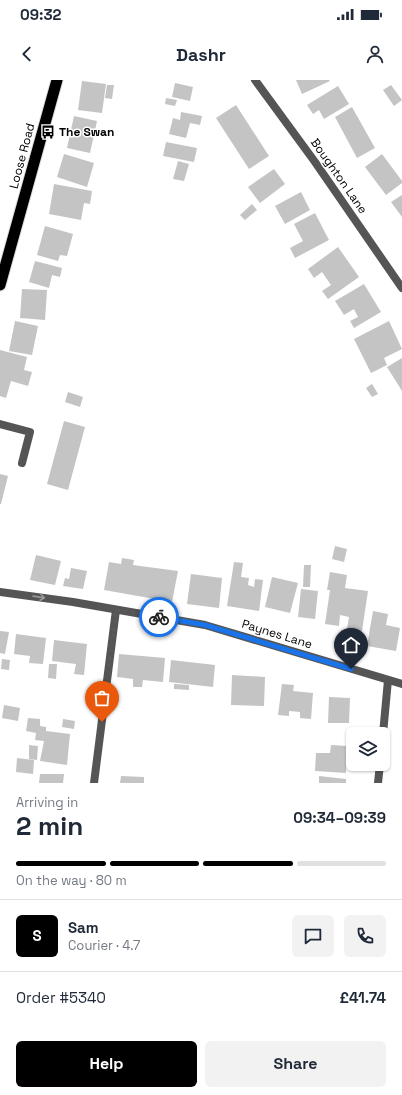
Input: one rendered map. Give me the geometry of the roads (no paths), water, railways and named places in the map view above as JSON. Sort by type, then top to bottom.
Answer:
[{"type":"highway","name":"Loose Road","points":[[0,285],[57,80]]},
{"type":"street","name":"Boughton Lane","points":[[255,80],[402,288]]},
{"type":"street","points":[[0,424],[30,432],[22,462]]},
{"type":"street","name":"Paynes Lane","points":[[0,592],[205,625],[402,684]]},
{"type":"street","points":[[94,783],[116,610]]},
{"type":"street","points":[[384,727],[388,680]]},
{"type":"street","points":[[378,783],[379,771]]},
{"type":"place","name":"The Swan","points":[[48,132]]}]
